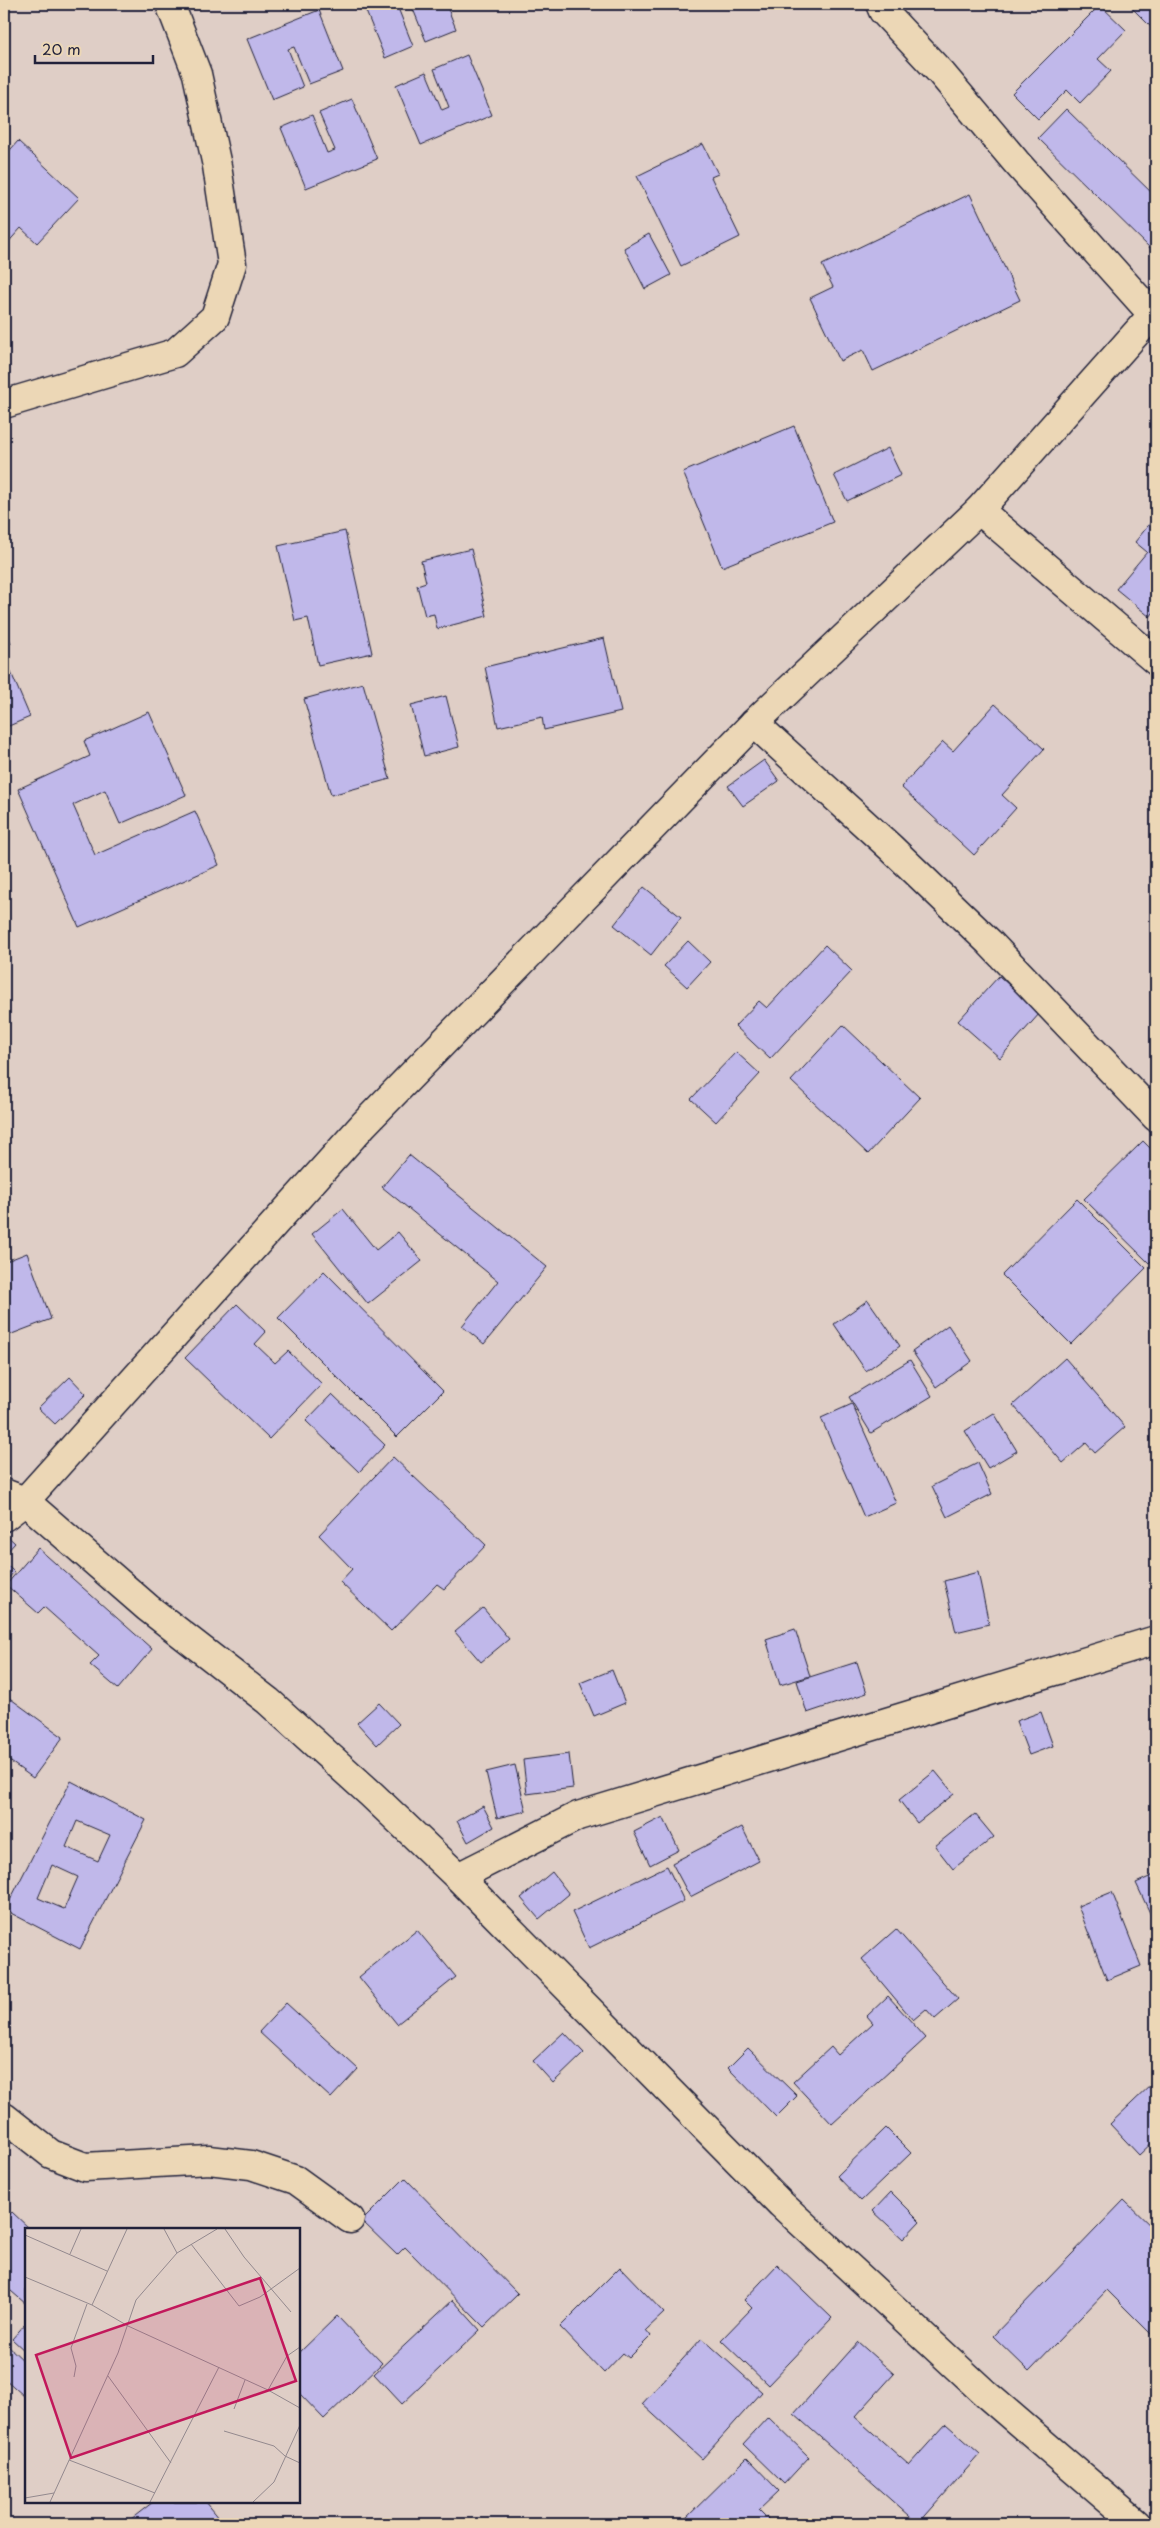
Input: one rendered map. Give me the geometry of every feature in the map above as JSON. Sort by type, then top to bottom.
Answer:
[{"type":"street","points":[[4,404],[175,353],[216,317],[232,264],[217,166],[197,74],[170,4]]},
{"type":"street","points":[[880,4],[883,11],[941,73],[1016,162],[1154,313],[979,510],[754,723],[364,1124],[11,1504],[268,1701],[371,1794],[458,1877],[781,2204],[987,2395],[1137,2524]]},
{"type":"street","points":[[979,510],[1156,661]]},
{"type":"street","points":[[754,723],[890,847],[982,935],[1156,1117]]},
{"type":"street","points":[[458,1877],[578,1816],[1156,1640]]},
{"type":"street","points":[[4,2117],[52,2154],[85,2167],[209,2160],[251,2166],[296,2180],[350,2219]]},
{"type":"building","points":[[363,4],[411,4],[398,8],[413,46],[385,58]]},
{"type":"building","points":[[411,4],[446,4],[456,29],[426,41]]},
{"type":"building","points":[[1128,4],[1156,4],[1156,32]]},
{"type":"building","points":[[1100,5],[1126,30],[1098,59],[1111,71],[1080,103],[1067,90],[1038,119],[1012,93]]},
{"type":"building","points":[[319,10],[343,71],[309,84],[294,47],[288,49],[303,87],[272,100],[247,39]]},
{"type":"building","points":[[467,55],[492,115],[421,145],[396,85],[426,72],[442,110],[449,107],[434,69]]},
{"type":"building","points":[[352,99],[377,159],[306,188],[281,128],[312,115],[327,153],[335,150],[319,113]]},
{"type":"building","points":[[1066,109],[1156,197],[1154,252],[1038,138]]},
{"type":"building","points":[[18,141],[79,198],[37,243],[21,228],[4,247],[4,157]]},
{"type":"building","points":[[703,144],[718,174],[711,177],[740,237],[681,266],[637,176]]},
{"type":"building","points":[[970,194],[1020,300],[873,371],[863,350],[840,361],[810,298],[833,287],[822,265]]},
{"type":"building","points":[[649,234],[671,275],[645,289],[624,248]]},
{"type":"building","points":[[794,426],[833,522],[722,567],[683,472]]},
{"type":"building","points":[[888,448],[901,475],[847,501],[834,475]]},
{"type":"building","points":[[1156,516],[1156,609],[1150,617],[1116,589],[1147,552],[1135,542]]},
{"type":"building","points":[[345,531],[372,653],[318,665],[308,618],[295,621],[278,546]]},
{"type":"building","points":[[471,549],[487,616],[437,629],[434,614],[425,616],[417,585],[426,582],[421,561]]},
{"type":"building","points":[[4,626],[11,643],[4,646]]},
{"type":"building","points":[[604,638],[621,712],[544,730],[542,717],[498,727],[485,667]]},
{"type":"building","points":[[4,656],[30,717],[4,728]]},
{"type":"building","points":[[363,683],[390,779],[331,795],[304,699]]},
{"type":"building","points":[[446,696],[459,747],[424,756],[411,705]]},
{"type":"building","points":[[995,704],[1044,749],[1002,795],[1016,808],[974,855],[901,787],[943,742],[953,751]]},
{"type":"building","points":[[149,712],[186,795],[120,824],[105,790],[73,805],[95,855],[195,811],[219,865],[79,927],[18,789],[90,756],[84,741]]},
{"type":"building","points":[[764,760],[779,781],[743,806],[728,786]]},
{"type":"building","points":[[644,887],[681,917],[651,955],[614,925]]},
{"type":"building","points":[[688,941],[710,962],[687,987],[664,966]]},
{"type":"building","points":[[825,945],[852,971],[770,1059],[735,1026],[759,1001],[767,1008]]},
{"type":"building","points":[[999,976],[1040,1013],[1000,1058],[958,1021]]},
{"type":"building","points":[[843,1025],[920,1098],[868,1154],[791,1081]]},
{"type":"building","points":[[736,1052],[760,1074],[716,1122],[691,1099]]},
{"type":"building","points":[[1143,1141],[1156,1154],[1156,1256],[1149,1263],[1084,1199]]},
{"type":"building","points":[[409,1155],[547,1267],[484,1344],[462,1326],[498,1281],[382,1187]]},
{"type":"building","points":[[1077,1199],[1146,1268],[1071,1344],[1002,1275]]},
{"type":"building","points":[[343,1209],[376,1250],[398,1232],[422,1261],[368,1304],[312,1234]]},
{"type":"building","points":[[27,1253],[51,1319],[4,1337],[4,1262]]},
{"type":"building","points":[[324,1271],[443,1391],[397,1437],[278,1318]]},
{"type":"building","points":[[868,1300],[900,1346],[866,1371],[834,1324]]},
{"type":"building","points":[[237,1304],[266,1332],[255,1344],[275,1363],[288,1351],[322,1384],[269,1439],[185,1358]]},
{"type":"building","points":[[948,1325],[972,1361],[936,1387],[912,1351]]},
{"type":"building","points":[[1065,1358],[1125,1427],[1095,1453],[1086,1443],[1063,1463],[1013,1405]]},
{"type":"building","points":[[910,1360],[932,1396],[871,1433],[849,1397]]},
{"type":"building","points":[[70,1377],[86,1394],[55,1424],[38,1408]]},
{"type":"building","points":[[332,1394],[385,1445],[359,1472],[306,1421]]},
{"type":"building","points":[[852,1404],[896,1503],[864,1517],[821,1418]]},
{"type":"building","points":[[994,1413],[1017,1451],[988,1468],[965,1431]]},
{"type":"building","points":[[393,1457],[486,1545],[444,1589],[437,1584],[391,1631],[340,1582],[352,1569],[319,1535]]},
{"type":"building","points":[[978,1463],[992,1494],[947,1517],[932,1486]]},
{"type":"building","points":[[4,1533],[15,1543],[4,1555]]},
{"type":"building","points":[[38,1548],[152,1649],[118,1689],[90,1665],[99,1656],[44,1607],[38,1613],[6,1585]]},
{"type":"building","points":[[4,1562],[14,1572],[4,1583]]},
{"type":"building","points":[[978,1572],[989,1624],[956,1632],[944,1581]]},
{"type":"building","points":[[483,1608],[509,1639],[481,1662],[455,1632]]},
{"type":"building","points":[[795,1629],[810,1676],[780,1685],[766,1639]]},
{"type":"building","points":[[857,1662],[867,1693],[807,1713],[797,1681]]},
{"type":"building","points":[[612,1670],[625,1703],[594,1716],[580,1683]]},
{"type":"building","points":[[4,1694],[63,1737],[33,1778],[4,1757]]},
{"type":"building","points":[[379,1703],[399,1724],[377,1745],[357,1723]]},
{"type":"building","points":[[1041,1712],[1053,1746],[1029,1755],[1016,1721]]},
{"type":"building","points":[[569,1754],[573,1788],[527,1794],[523,1760]]},
{"type":"building","points":[[515,1765],[526,1811],[497,1818],[486,1772]]},
{"type":"building","points":[[935,1771],[954,1794],[917,1823],[899,1800]]},
{"type":"building","points":[[71,1781],[146,1820],[80,1949],[5,1910]],"holes":[[[77,1821],[110,1835],[98,1861],[66,1847]],[[52,1865],[78,1877],[64,1909],[38,1898]]]},
{"type":"building","points":[[483,1806],[494,1827],[468,1842],[457,1821]]},
{"type":"building","points":[[975,1814],[994,1837],[953,1869],[935,1846]]},
{"type":"building","points":[[663,1817],[679,1850],[650,1865],[634,1832]]},
{"type":"building","points":[[742,1827],[759,1861],[690,1897],[672,1863]]},
{"type":"building","points":[[667,1866],[684,1901],[589,1948],[572,1912]]},
{"type":"building","points":[[552,1872],[569,1894],[539,1919],[521,1898]]},
{"type":"building","points":[[1156,1874],[1156,1926],[1136,1883]]},
{"type":"building","points":[[1112,1892],[1141,1966],[1107,1980],[1078,1906]]},
{"type":"building","points":[[896,1929],[958,1999],[935,2019],[926,2009],[913,2020],[862,1959]]},
{"type":"building","points":[[417,1930],[456,1977],[397,2024],[359,1977]]},
{"type":"building","points":[[888,1996],[926,2038],[832,2124],[793,2082],[831,2047],[838,2055],[873,2023],[867,2016]]},
{"type":"building","points":[[286,2003],[358,2069],[331,2098],[259,2032]]},
{"type":"building","points":[[564,2032],[584,2053],[553,2083],[533,2061]]},
{"type":"building","points":[[748,2048],[797,2096],[776,2117],[728,2068]]},
{"type":"building","points":[[1153,2083],[1156,2086],[1156,2139],[1139,2155],[1110,2124]]},
{"type":"building","points":[[886,2128],[911,2153],[861,2201],[837,2176]]},
{"type":"building","points":[[405,2178],[518,2294],[484,2327],[405,2247],[397,2255],[362,2221]]},
{"type":"building","points":[[891,2192],[920,2221],[903,2239],[873,2211]]},
{"type":"building","points":[[1124,2200],[1156,2231],[1156,2339],[1107,2290],[1029,2371],[993,2336]]},
{"type":"building","points":[[12,2212],[29,2228],[25,2228],[25,2303],[4,2285],[4,2220]]},
{"type":"building","points":[[777,2265],[832,2318],[768,2385],[721,2340],[752,2308],[744,2300]]},
{"type":"building","points":[[620,2267],[664,2313],[646,2330],[651,2336],[629,2358],[623,2353],[604,2373],[560,2327]]},
{"type":"building","points":[[453,2300],[480,2330],[402,2404],[374,2374]]},
{"type":"building","points":[[337,2316],[382,2363],[324,2419],[300,2394],[300,2352]]},
{"type":"building","points":[[25,2324],[25,2351],[12,2339]]},
{"type":"building","points":[[702,2338],[762,2392],[702,2459],[642,2404]]},
{"type":"building","points":[[858,2342],[894,2374],[855,2417],[909,2465],[946,2424],[980,2454],[918,2524],[794,2414]]},
{"type":"building","points":[[7,2345],[25,2362],[24,2396],[4,2378],[4,2349]]},
{"type":"building","points":[[768,2417],[809,2457],[784,2484],[743,2444]]},
{"type":"building","points":[[747,2458],[779,2491],[759,2510],[773,2524],[680,2524]]},
{"type":"building","points":[[152,2503],[207,2503],[224,2524],[126,2523]]}]
